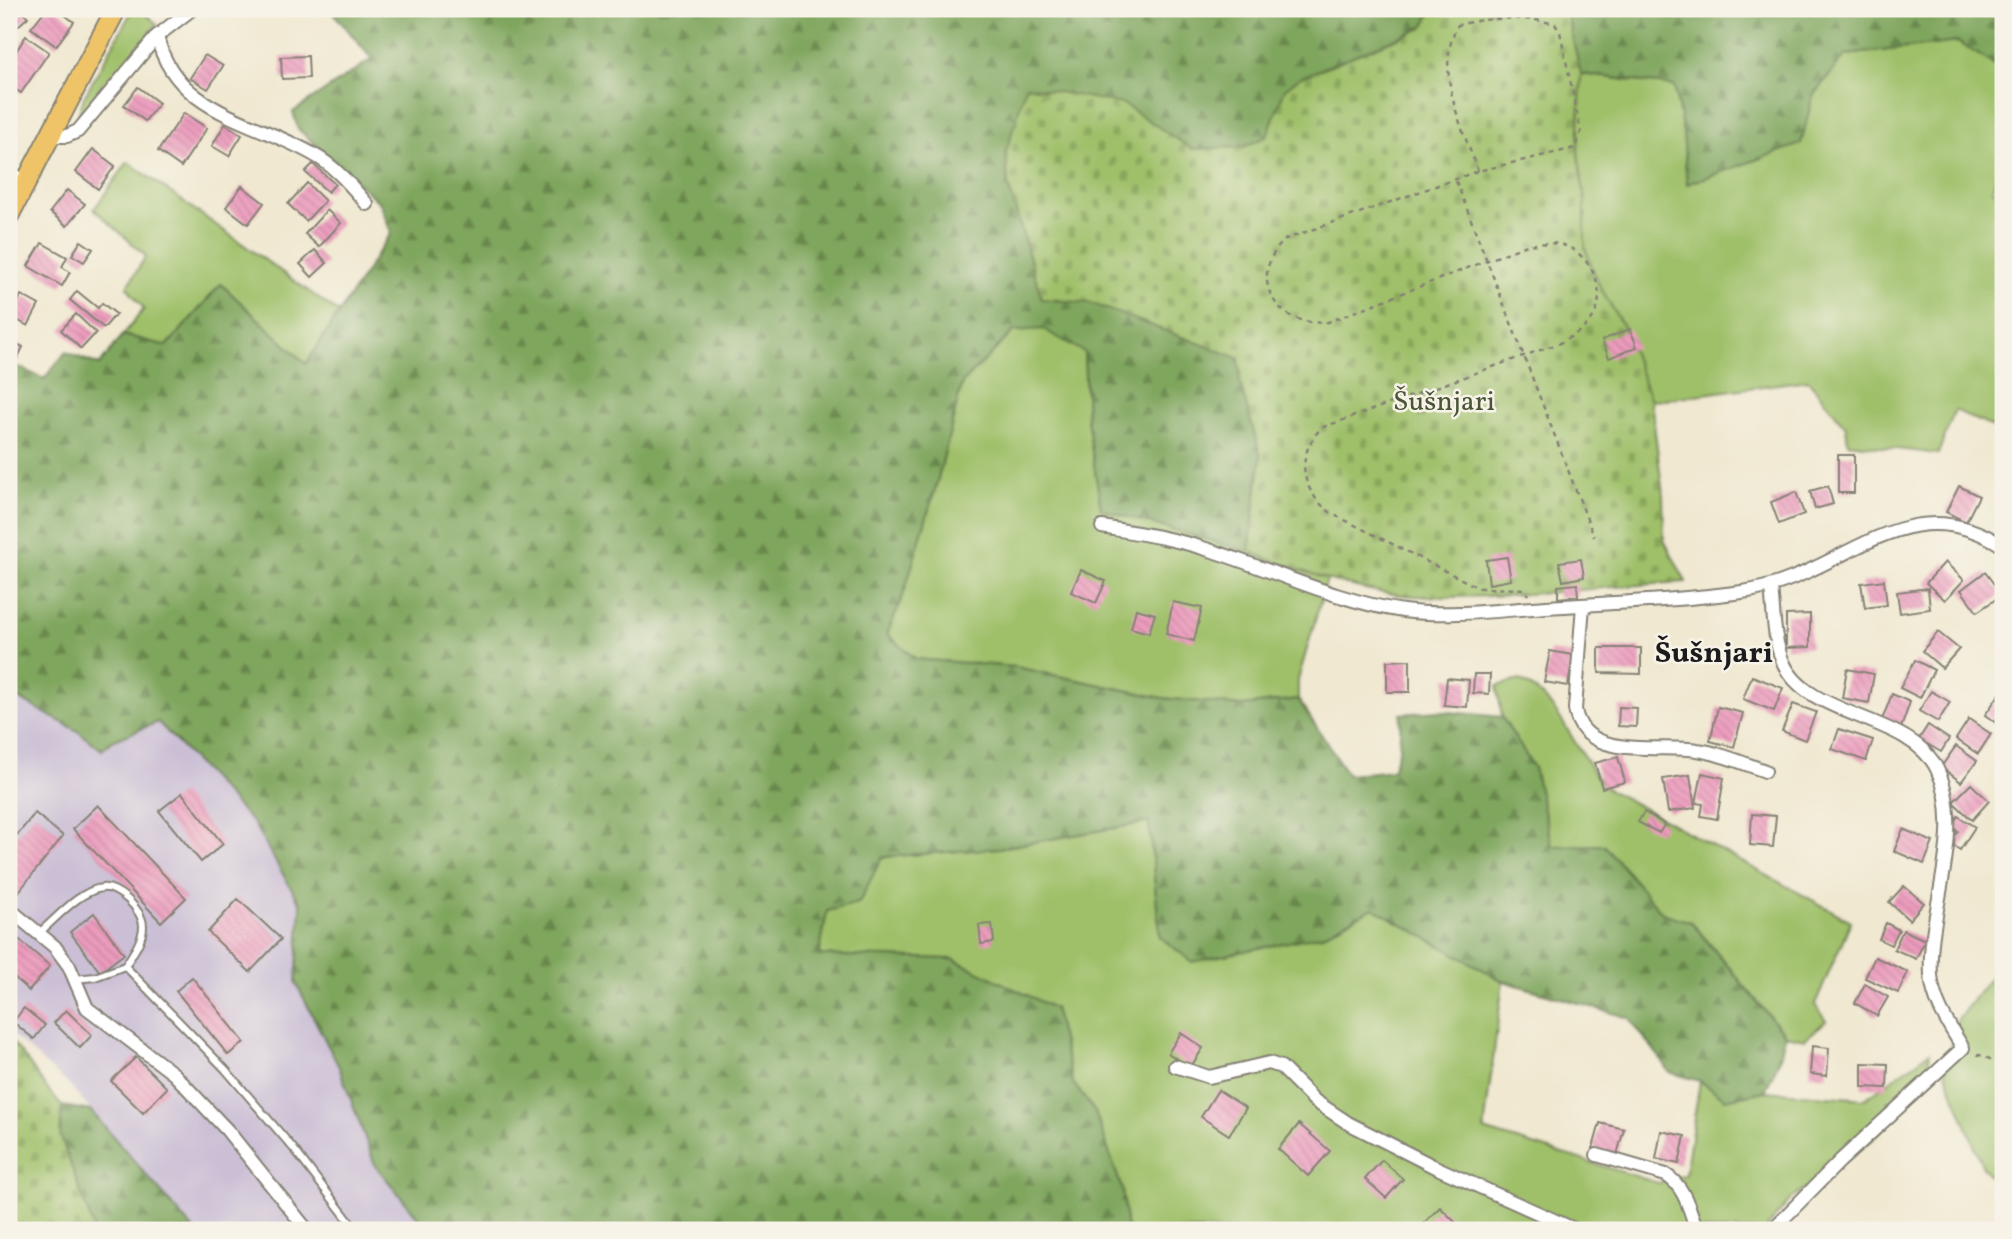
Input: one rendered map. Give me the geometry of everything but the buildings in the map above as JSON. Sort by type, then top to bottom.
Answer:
[{"type":"main road","points":[[9,215],[116,9]]},
{"type":"street","points":[[48,136],[66,136],[78,131],[157,36],[192,9]]},
{"type":"street","points":[[157,36],[161,55],[180,85],[240,121],[321,159],[367,204]]},
{"type":"street","points":[[9,170],[24,184]]},
{"type":"street","points":[[1102,527],[1205,548],[1349,599],[1405,611],[1583,605],[1717,596],[1772,588],[1909,524],[1935,523],[1979,530],[2003,545]]},
{"type":"street","points":[[1772,588],[1777,645],[1783,664],[1795,680],[1819,697],[1908,739],[1926,753],[1937,768],[1944,789],[1945,859],[1931,975],[1938,1008],[1963,1048],[1840,1161],[1772,1230]]},
{"type":"street","points":[[1583,605],[1575,709],[1577,722],[1583,732],[1605,743],[1700,750],[1765,771]]},
{"type":"street","points":[[9,909],[55,947],[69,965],[87,1008],[174,1074],[227,1130],[307,1230]]},
{"type":"street","points":[[1175,1066],[1209,1077],[1269,1063],[1281,1067],[1315,1101],[1348,1123],[1433,1166],[1576,1230]]},
{"type":"street","points":[[1597,1155],[1666,1175],[1675,1181],[1683,1193],[1697,1230]]},
{"type":"lane","points":[[39,933],[90,891],[105,887],[118,891],[140,915],[143,925],[134,953],[125,966],[95,977],[75,979]]},
{"type":"lane","points":[[125,966],[225,1069],[293,1148],[356,1230]]},
{"type":"path","points":[[1478,171],[1452,95],[1448,64],[1450,40],[1458,25],[1474,21],[1505,19],[1555,24],[1560,32],[1579,122],[1580,140],[1569,151],[1478,171],[1286,239],[1276,248],[1268,272],[1268,292],[1279,310],[1300,322],[1328,322],[1487,259],[1527,245],[1549,243],[1567,246],[1596,276],[1599,297],[1593,318],[1579,332],[1321,428],[1308,442],[1302,464],[1306,485],[1316,502],[1331,513],[1471,584],[1490,589],[1524,589],[1531,608]]},
{"type":"path","points":[[1455,180],[1594,537]]},
{"type":"path","points":[[1963,1048],[2003,1064]]},
{"type":"shaded area","points":[[9,696],[76,730],[102,750],[112,741],[158,721],[253,823],[301,905],[296,983],[339,1067],[375,1165],[428,1230],[194,1230],[69,1085],[9,1032]]},
{"type":"green space","points":[[133,9],[140,9],[157,24],[89,110],[79,113],[84,97]]},
{"type":"green space","points":[[330,9],[1433,9],[1423,27],[1299,78],[1285,89],[1267,136],[1244,147],[1192,149],[1123,104],[1006,152],[1008,184],[1042,299],[1091,303],[1239,358],[1240,382],[1261,457],[1249,552],[1101,509],[1087,419],[1084,352],[1043,329],[1014,331],[962,383],[938,479],[904,593],[887,634],[916,659],[1016,667],[1163,698],[1242,706],[1298,699],[1348,775],[1392,770],[1399,751],[1401,714],[1438,711],[1502,717],[1534,768],[1552,846],[1604,845],[1662,913],[1691,922],[1785,1035],[1779,1061],[1765,1091],[1725,1099],[1700,1081],[1668,1072],[1629,1018],[1503,981],[1373,908],[1322,935],[1192,962],[1160,937],[1149,822],[999,848],[882,857],[859,903],[827,911],[819,955],[953,959],[1054,1008],[1073,1083],[1095,1112],[1122,1189],[1127,1230],[428,1230],[375,1165],[339,1067],[296,983],[301,905],[253,823],[158,722],[112,741],[102,750],[76,730],[16,697],[9,696],[9,414],[12,405],[9,399],[9,373],[16,366],[44,379],[66,352],[99,365],[123,335],[167,346],[221,284],[306,364],[391,233],[380,203],[298,129],[293,112],[372,59]]},
{"type":"green space","name":"Šušnjari","points":[[1433,9],[1562,9],[1567,17],[1581,74],[1578,152],[1585,201],[1585,248],[1597,281],[1623,327],[1651,401],[1663,494],[1664,540],[1686,582],[1516,595],[1414,596],[1351,586],[1249,552],[1261,457],[1240,382],[1239,358],[1091,303],[1042,299],[1008,184],[1006,152],[1026,86],[1123,104],[1192,149],[1244,147],[1267,136],[1285,89],[1299,78],[1423,28]]},
{"type":"green space","points":[[1562,9],[2003,9],[2003,70],[1958,42],[1846,55],[1813,95],[1801,144],[1687,184],[1683,132],[1674,86],[1581,74],[1567,17]]},
{"type":"green space","points":[[1958,42],[2003,70],[2003,157],[1992,190],[2003,194],[2003,432],[1955,410],[1938,454],[1848,443],[1846,427],[1808,380],[1651,401],[1623,327],[1597,281],[1585,248],[1585,201],[1578,152],[1581,74],[1674,86],[1683,132],[1687,184],[1800,144],[1813,95],[1846,55]]},
{"type":"green space","points":[[128,162],[339,313],[306,364],[221,284],[167,346],[123,335],[144,309],[127,287],[146,256],[94,209]]},
{"type":"green space","points":[[1043,328],[1084,351],[1087,419],[1101,509],[1209,539],[1327,579],[1298,680],[1298,699],[1242,706],[1163,698],[1016,667],[916,659],[887,634],[904,592],[938,479],[962,383],[1014,331]]},
{"type":"green space","points":[[1520,680],[1547,701],[1606,788],[1851,921],[1815,1005],[1826,1021],[1805,1039],[1785,1035],[1692,922],[1662,913],[1604,845],[1552,846],[1534,768],[1502,717],[1497,686]]},
{"type":"green space","points":[[1149,822],[1160,937],[1322,935],[1373,908],[1503,981],[1484,1130],[1658,1183],[1685,1175],[1700,1081],[1725,1099],[1765,1091],[1865,1099],[1930,1052],[1928,1077],[1871,1141],[1791,1199],[1765,1230],[1127,1230],[1122,1189],[1095,1112],[1073,1083],[1054,1008],[819,956],[827,911],[859,902],[881,857],[999,848]]},
{"type":"green space","points":[[2003,960],[2003,1195],[1982,1165],[1945,1072],[1957,1021]]},
{"type":"green space","points":[[9,1039],[62,1106],[60,1135],[94,1230],[9,1230]]},
{"type":"green space","points":[[62,1106],[91,1111],[194,1230],[94,1230],[60,1135]]},
{"type":"district","name":"Šušnjari","points":[[1714,652]]}]
